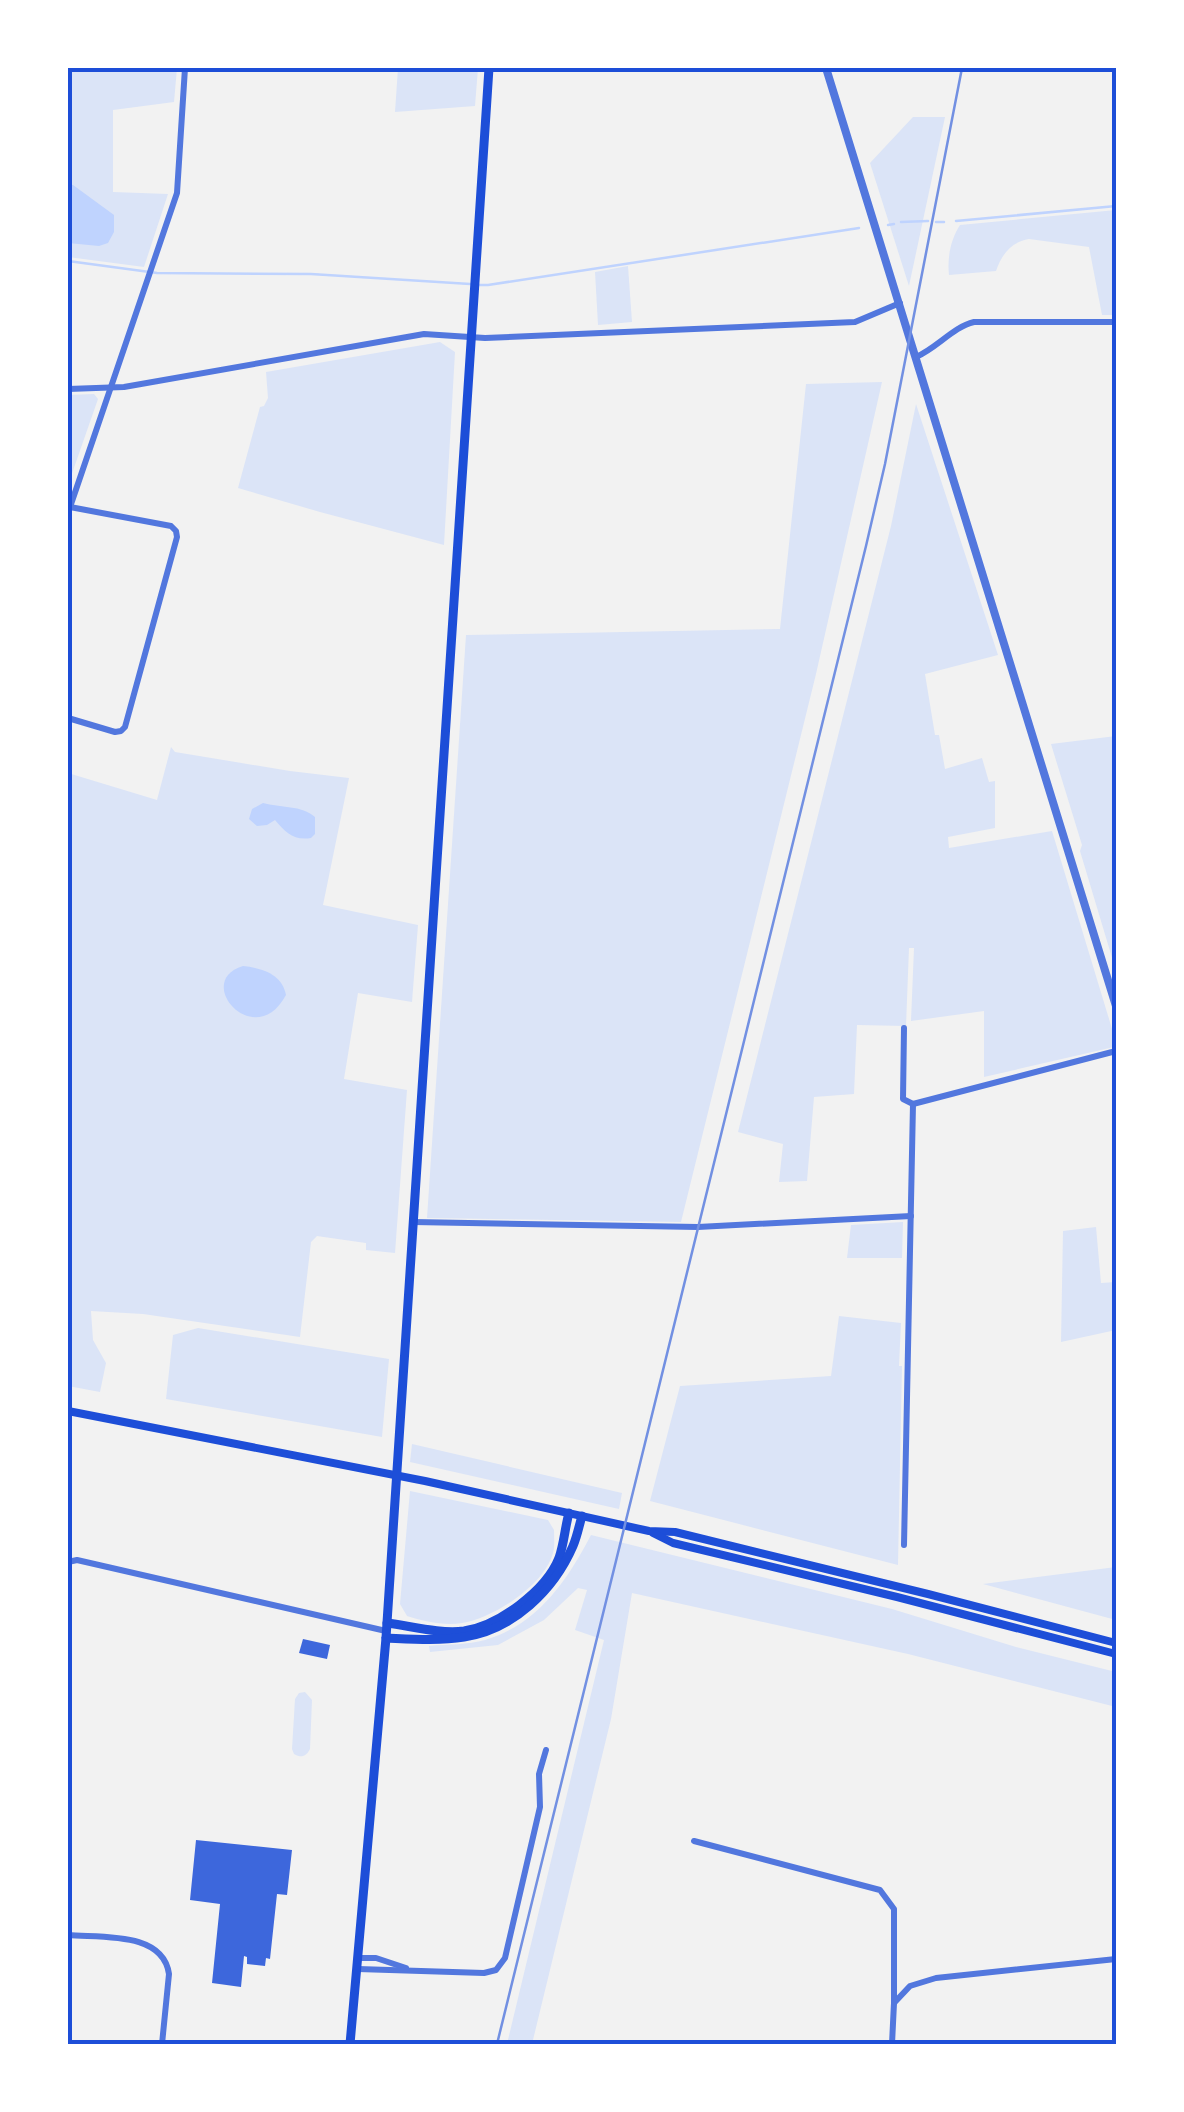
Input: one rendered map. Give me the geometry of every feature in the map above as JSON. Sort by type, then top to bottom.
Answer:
[{"type":"main road","points":[[350,2044],[386,1631],[490,68]]},
{"type":"main road","points":[[68,1412],[425,1481],[649,1531],[675,1532],[1116,1643]]},
{"type":"main road","points":[[386,1631],[464,1631],[492,1622],[514,1609],[544,1582],[559,1558],[570,1513]]},
{"type":"main road","points":[[386,1631],[465,1637],[495,1628],[519,1614],[551,1585],[574,1545],[582,1516]]},
{"type":"main road","points":[[649,1531],[673,1543],[1116,1654]]},
{"type":"street","points":[[68,718],[115,732],[125,727],[177,538],[171,526],[69,510],[177,193],[185,68]]},
{"type":"street","points":[[826,68],[1116,1006]]},
{"type":"street","points":[[68,389],[124,387],[424,334],[471,337],[855,322],[900,303]]},
{"type":"street","points":[[916,357],[974,322],[1116,322]]},
{"type":"street","points":[[904,1028],[903,1099],[913,1104],[1116,1051]]},
{"type":"street","points":[[904,1545],[913,1104]]},
{"type":"street","points":[[412,1222],[698,1227],[911,1216]]},
{"type":"street","points":[[68,1562],[77,1560],[386,1631]]},
{"type":"street","points":[[358,1963],[376,1958],[408,1969],[496,1970],[505,1958],[540,1807],[539,1774],[546,1750]]},
{"type":"street","points":[[694,1840],[880,1890],[894,1909],[892,2044]]},
{"type":"street","points":[[68,1935],[138,1941],[156,1947],[167,1963],[168,1974],[162,2044]]},
{"type":"street","points":[[894,2003],[910,1986],[936,1978],[1116,1958]]},
{"type":"shaded area","points":[[68,68],[177,68],[174,102],[113,110],[113,192],[168,194],[144,267],[68,257]]},
{"type":"shaded area","points":[[398,68],[478,68],[475,106],[395,112]]},
{"type":"shaded area","points":[[913,117],[945,117],[909,286],[870,163]]},
{"type":"shaded area","points":[[1116,210],[1116,315],[1102,315],[1089,247],[1029,239],[1008,250],[996,271],[949,275],[950,248],[960,225]]},
{"type":"shaded area","points":[[628,266],[632,322],[598,325],[595,272]]},
{"type":"shaded area","points":[[440,342],[455,352],[444,545],[238,488],[260,407],[268,398],[266,372]]},
{"type":"shaded area","points":[[882,382],[816,674],[681,1222],[427,1218],[466,635],[780,629],[806,384]]},
{"type":"shaded area","points":[[94,394],[98,399],[68,485],[68,395]]},
{"type":"shaded area","points":[[916,404],[998,655],[925,674],[945,769],[982,758],[989,782],[995,781],[995,828],[948,837],[949,848],[1052,831],[1116,1042],[1114,1047],[984,1077],[984,1011],[911,1021],[914,948],[909,948],[906,1026],[857,1025],[854,1094],[814,1097],[807,1181],[779,1182],[783,1144],[738,1132],[891,526]]},
{"type":"shaded area","points":[[1116,736],[1116,971],[1051,744]]},
{"type":"shaded area","points":[[171,747],[175,752],[349,778],[323,905],[418,925],[412,1002],[358,993],[344,1079],[407,1090],[395,1253],[366,1250],[366,1243],[317,1236],[311,1242],[300,1337],[143,1314],[91,1311],[93,1340],[106,1363],[100,1392],[68,1386],[68,773],[157,800]]},
{"type":"shaded area","points":[[903,1222],[902,1258],[847,1258],[851,1225]]},
{"type":"shaded area","points":[[1096,1227],[1101,1283],[1116,1282],[1116,1330],[1061,1342],[1063,1231]]},
{"type":"shaded area","points":[[839,1316],[901,1323],[898,1565],[650,1501],[680,1386],[831,1376]]},
{"type":"shaded area","points":[[198,1328],[389,1359],[382,1437],[166,1399],[173,1335]]},
{"type":"shaded area","points":[[412,1444],[622,1493],[619,1509],[410,1462]]},
{"type":"shaded area","points":[[410,1491],[548,1520],[554,1530],[554,1541],[548,1565],[516,1598],[488,1615],[448,1624],[407,1616],[400,1604]]},
{"type":"shaded area","points":[[591,1535],[892,1609],[1016,1647],[1116,1672],[1116,1707],[908,1654],[632,1593],[611,1719],[532,2044],[507,2044],[604,1640],[575,1630],[587,1590],[578,1588],[544,1620],[498,1645],[430,1652],[429,1646],[478,1642],[520,1624],[561,1584]]},
{"type":"shaded area","points":[[1116,1567],[1116,1620],[983,1584]]},
{"type":"shaded area","points":[[305,1692],[312,1700],[310,1749],[301,1756],[292,1749],[295,1699]]},
{"type":"water","points":[[68,184],[114,215],[114,232],[108,243],[68,243]]},
{"type":"water","points":[[263,803],[310,813],[315,817],[315,834],[305,839],[295,837],[275,820],[257,826],[249,819],[252,809]]},
{"type":"water","points":[[243,966],[276,977],[284,988],[286,995],[273,1011],[259,1017],[245,1015],[226,997],[224,985],[229,974]]},
{"type":"building","points":[[303,1639],[330,1645],[327,1659],[299,1653]]},
{"type":"building","points":[[196,1840],[292,1850],[287,1895],[277,1894],[270,1959],[266,1958],[265,1966],[247,1964],[244,1956],[241,1987],[212,1983],[220,1904],[190,1900]]},
{"type":"waterway","points":[[956,221],[1116,206]]},
{"type":"waterway","points":[[901,222],[928,221]]},
{"type":"waterway","points":[[936,222],[944,222]]},
{"type":"waterway","points":[[888,225],[894,224]]},
{"type":"waterway","points":[[478,285],[859,228]]},
{"type":"waterway","points":[[68,261],[157,273],[311,274],[470,284]]},
{"type":"railway","points":[[497,2044],[866,546],[962,68]]}]
